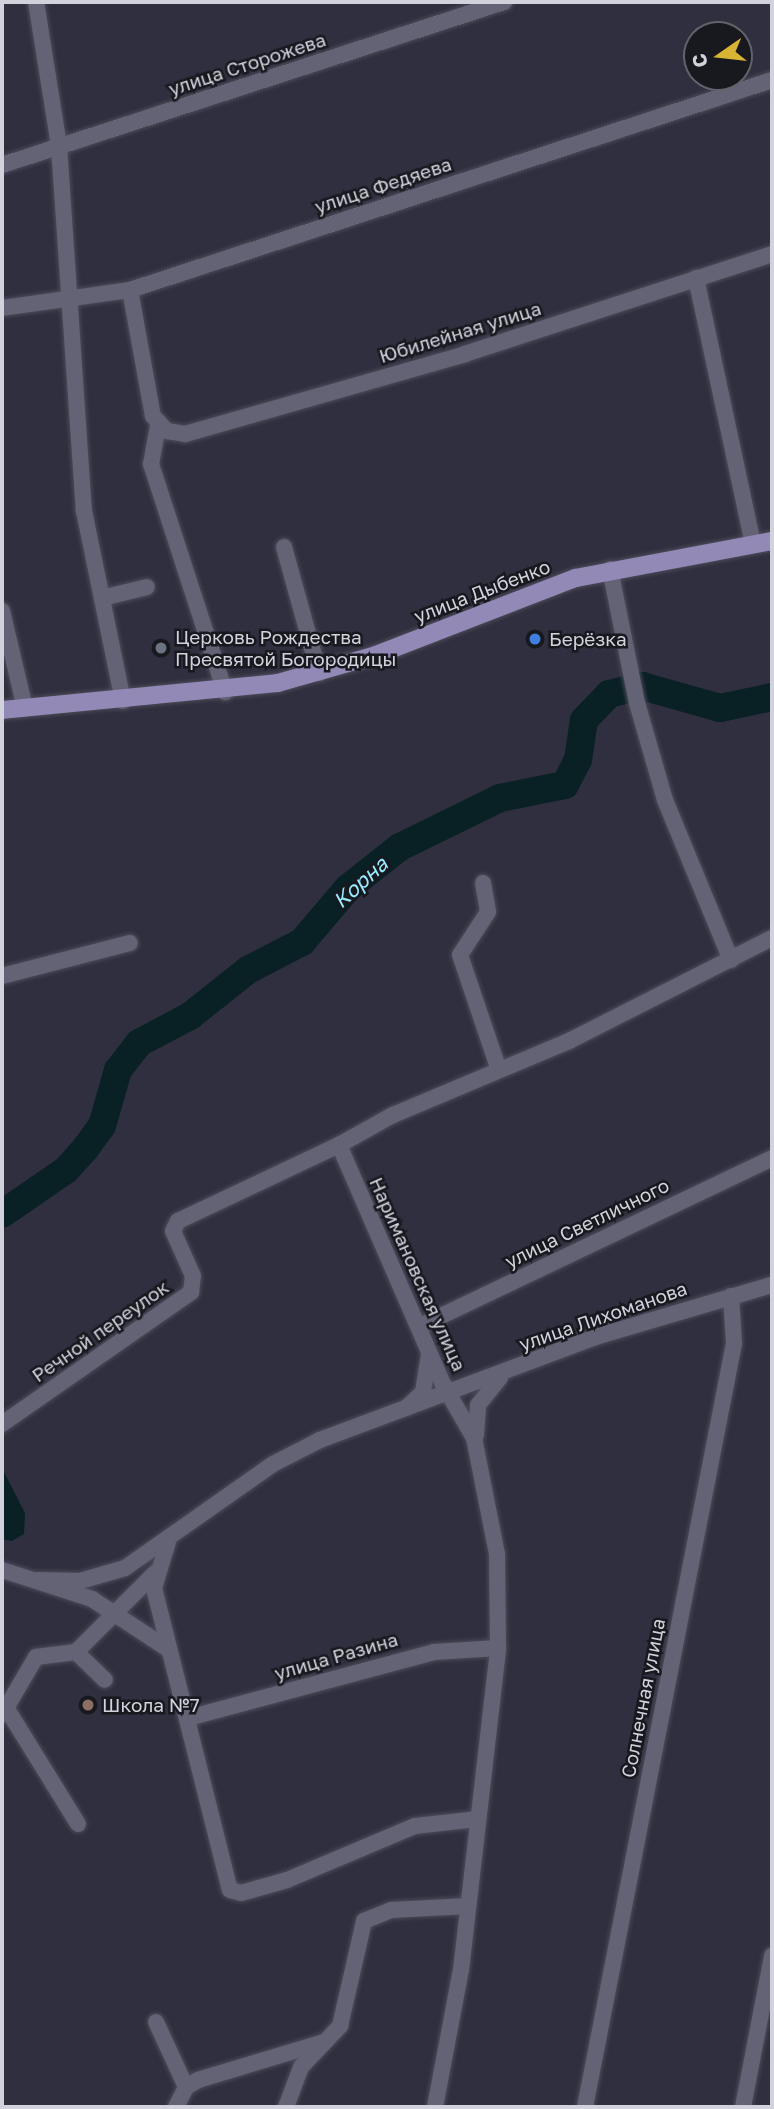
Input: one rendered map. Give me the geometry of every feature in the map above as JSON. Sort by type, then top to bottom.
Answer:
[{"type":"main road","name":"улица Дыбенко","points":[[2,710],[225,692],[319,673],[610,569],[772,541]]},
{"type":"street","points":[[36,2],[59,146],[71,295],[76,442],[102,598],[123,701]]},
{"type":"street","name":"улица Сторожева","points":[[2,165],[505,2]]},
{"type":"street","name":"улица Федяева","points":[[2,308],[71,295],[130,290],[772,80]]},
{"type":"street","name":"Юбилейная улица","points":[[158,425],[174,433],[217,428],[772,254]]},
{"type":"street","points":[[696,278],[753,543]]},
{"type":"street","points":[[130,290],[158,425],[151,464],[225,692]]},
{"type":"street","points":[[284,547],[319,673]]},
{"type":"street","points":[[610,569],[629,670],[665,800],[731,960]]},
{"type":"street","points":[[102,598],[146,587]]},
{"type":"street","points":[[2,611],[25,708]]},
{"type":"street","points":[[483,883],[488,912],[460,955],[499,1070]]},
{"type":"street","points":[[339,1145],[772,939]]},
{"type":"street","points":[[2,976],[130,943]]},
{"type":"street","name":"Речной переулок","points":[[2,1424],[191,1292],[193,1276],[173,1231],[178,1221],[339,1145]]},
{"type":"street","name":"Наримановская улица","points":[[38,1580],[94,1579],[169,1540],[290,1454],[450,1396],[339,1145]]},
{"type":"street","name":"улица Светличного","points":[[421,1326],[772,1158]]},
{"type":"street","name":"улица Лихоманова","points":[[450,1396],[630,1325],[772,1285]]},
{"type":"street","name":"Солнечная улица","points":[[584,2107],[734,1343],[731,1296]]},
{"type":"street","points":[[398,1413],[423,1392],[428,1345]]},
{"type":"street","points":[[435,2107],[468,1906],[498,1648],[497,1555],[478,1451],[478,1405],[510,1371]]},
{"type":"street","points":[[450,1396],[478,1451]]},
{"type":"street","points":[[78,1824],[4,1712],[36,1657],[76,1651],[155,1573],[169,1540]]},
{"type":"street","name":"Наримановская улица","points":[[2,1570],[38,1580],[115,1610],[170,1653]]},
{"type":"street","points":[[155,1573],[170,1653],[230,1890],[241,1893],[288,1881],[415,1826],[477,1819]]},
{"type":"street","name":"улица Разина","points":[[188,1718],[434,1652],[498,1648]]},
{"type":"street","points":[[76,1651],[105,1680]]},
{"type":"street","points":[[286,2107],[301,2067],[343,2019],[364,1921],[391,1910],[468,1906]]},
{"type":"street","points":[[743,2107],[772,1956]]},
{"type":"street","points":[[156,2021],[186,2087]]},
{"type":"street","points":[[176,2107],[186,2087],[326,2041]]},
{"type":"shaded area","points":[[2,1468],[25,1513],[24,1534],[12,1541],[2,1539]]},
{"type":"waterway","name":"Корна","points":[[2,1214],[66,1170],[85,1149],[102,1126],[118,1070],[139,1043],[190,1016],[248,970],[302,942],[348,888],[400,847],[500,798],[565,785],[578,760],[584,720],[609,694],[642,686],[720,708],[772,697]]},
{"type":"place","name":"Берёзка","points":[[535,639]]},
{"type":"place","name":"Церковь Рождества Пресвятой Богородицы","points":[[161,648]]},
{"type":"place","name":"Школа №7","points":[[88,1705]]}]
